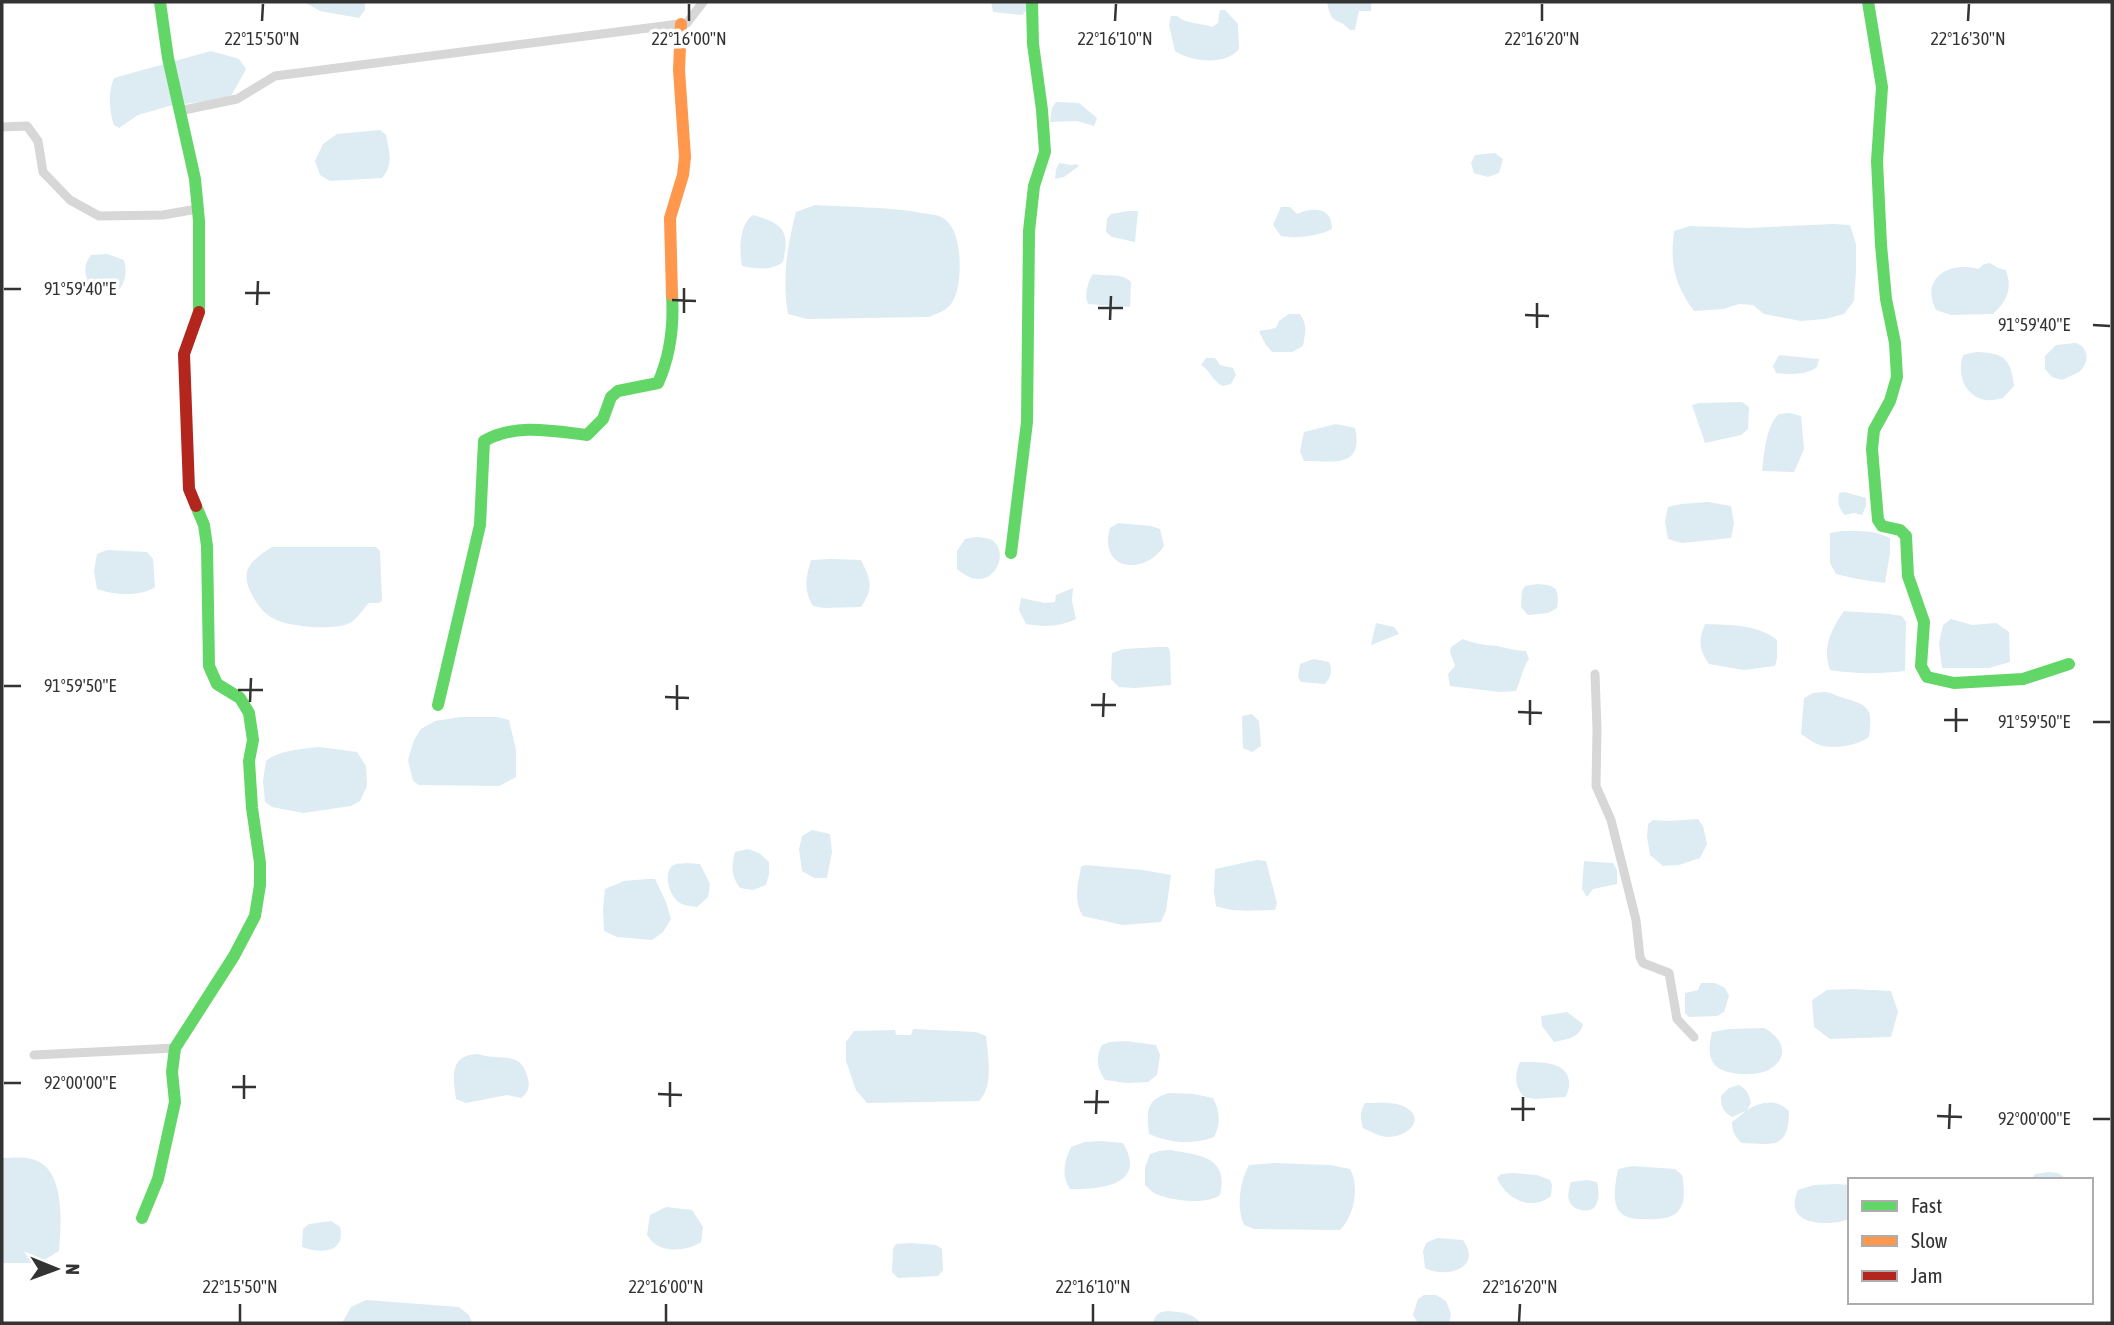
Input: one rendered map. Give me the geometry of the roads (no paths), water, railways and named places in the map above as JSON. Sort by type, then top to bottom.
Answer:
[{"type":"street","points":[[142,1218],[158,1180],[169,1132],[175,1101],[172,1072],[175,1048],[234,956],[255,916],[260,884],[260,863],[252,808],[249,761],[253,740],[249,713],[240,698],[217,684],[209,666],[207,546],[204,525],[189,489],[184,354],[200,312],[195,179],[178,111],[159,2]]},
{"type":"street","points":[[178,111],[237,99],[275,76],[687,23],[703,2]]},
{"type":"street","points":[[1011,553],[1027,422],[1029,231],[1034,186],[1045,152],[1033,44],[1032,2]]},
{"type":"street","points":[[1868,2],[1882,87],[1877,161],[1881,244],[1897,377],[1890,401],[1874,429],[1872,449],[1876,502],[1878,520],[1882,526],[1900,530],[1906,536],[1908,576],[1924,622],[1921,666],[1927,677],[1954,683],[2023,679],[2069,664]]},
{"type":"street","points":[[438,705],[480,525],[484,441],[499,433],[538,430],[587,435],[598,428],[610,408],[611,397],[618,391],[658,383],[664,374],[670,347],[672,311],[669,221],[684,170],[684,122],[679,76],[681,23]]},
{"type":"street","points":[[2,127],[27,126],[38,141],[43,172],[70,200],[99,216],[163,215],[197,209]]},
{"type":"street","points":[[1595,674],[1596,786],[1611,820],[1636,920],[1640,957],[1643,963],[1669,973],[1677,1019],[1694,1037]]},
{"type":"street","points":[[34,1055],[175,1048]]}]
